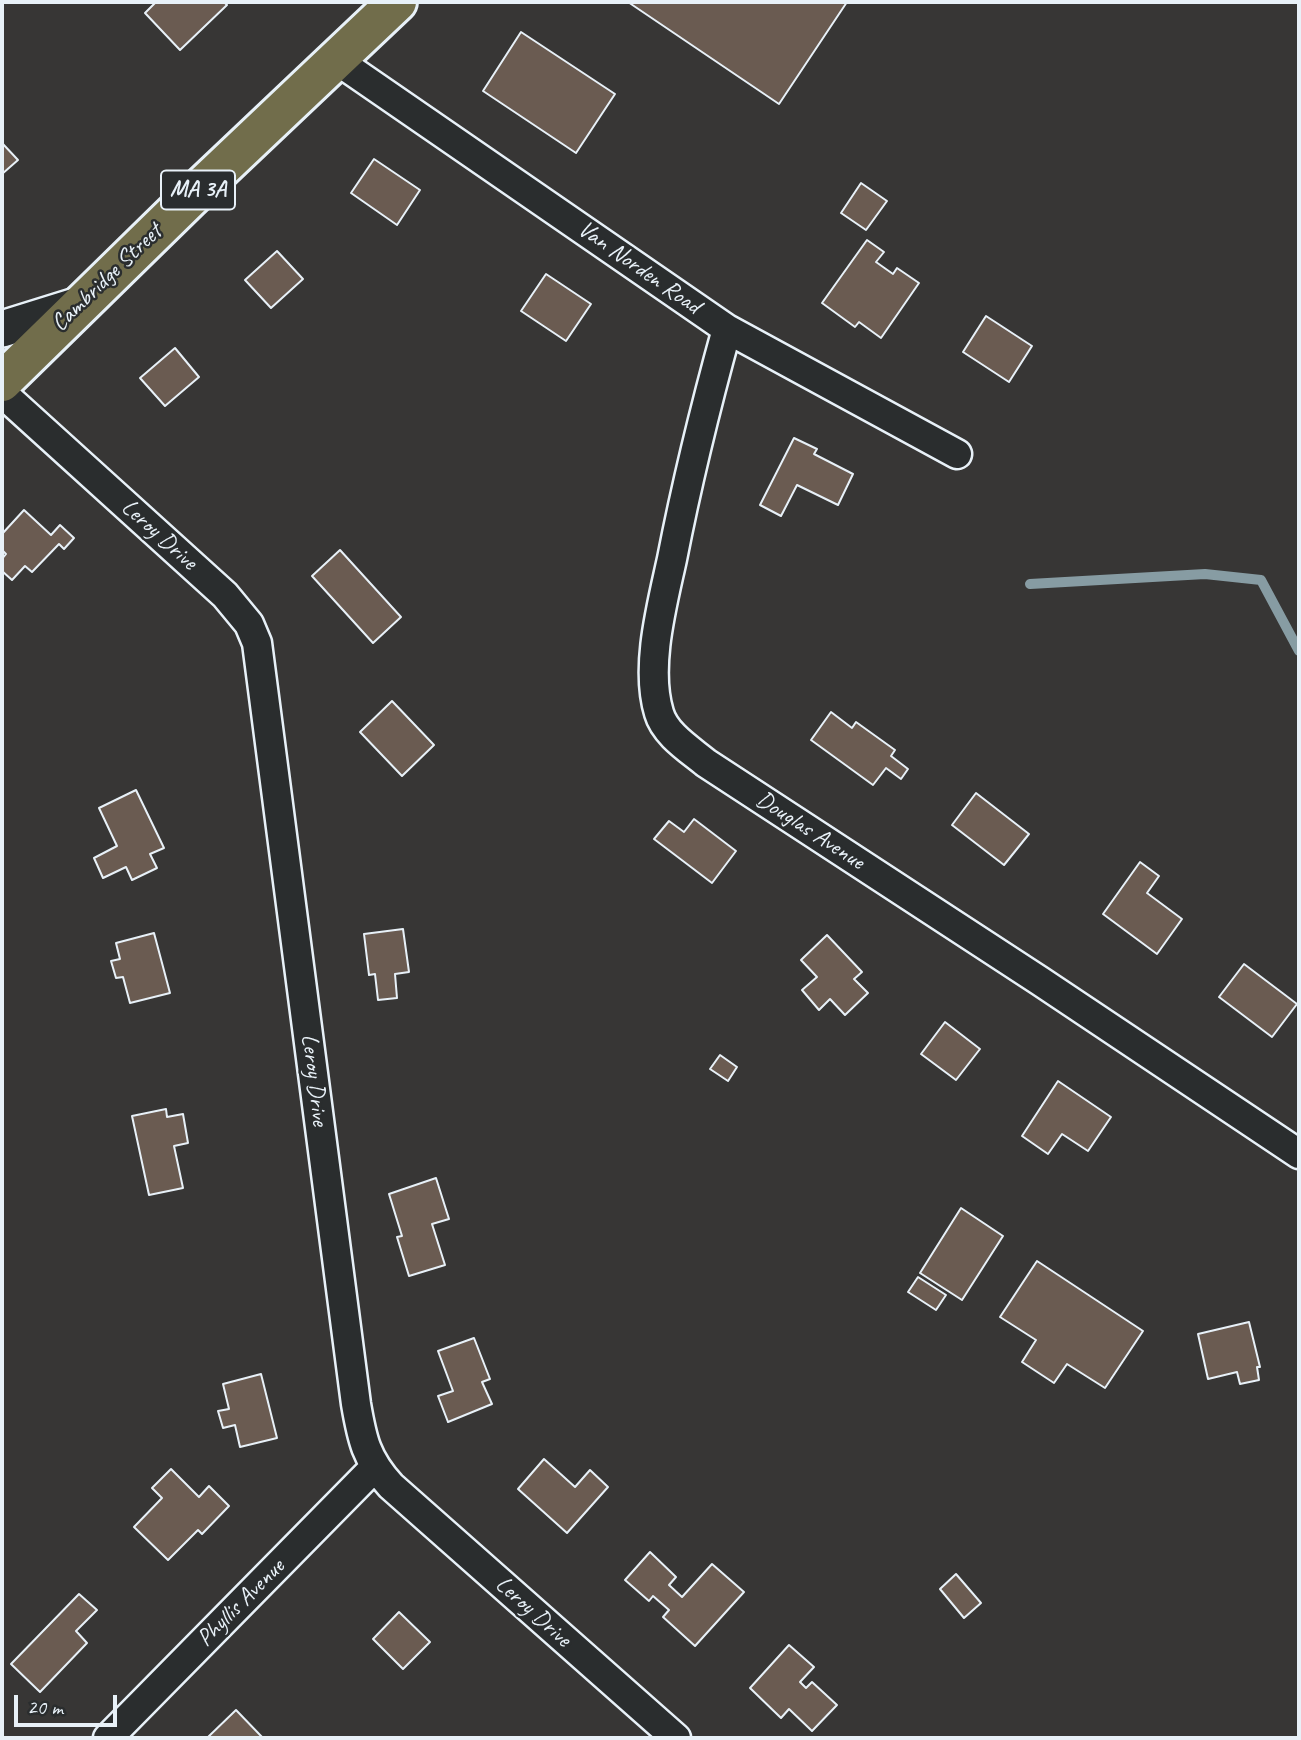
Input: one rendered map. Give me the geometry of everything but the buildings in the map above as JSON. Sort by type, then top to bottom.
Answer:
[{"type":"main road","name":"Cambridge Street","points":[[2,382],[389,4]]},
{"type":"street","name":"Van Norden Road","points":[[335,59],[727,329],[957,454]]},
{"type":"street","points":[[2,329],[79,305]]},
{"type":"street","name":"Douglas Avenue","points":[[727,329],[683,503],[655,655],[654,692],[659,716],[669,732],[706,763],[1030,974],[1299,1154]]},
{"type":"street","name":"Leroy Drive","points":[[2,393],[225,595],[243,614],[257,643],[354,1390],[362,1438],[374,1468],[676,1738]]},
{"type":"street","name":"Phyllis Avenue","points":[[108,1738],[374,1468]]},
{"type":"waterway","points":[[1030,584],[1205,574],[1261,580],[1299,651]]}]
